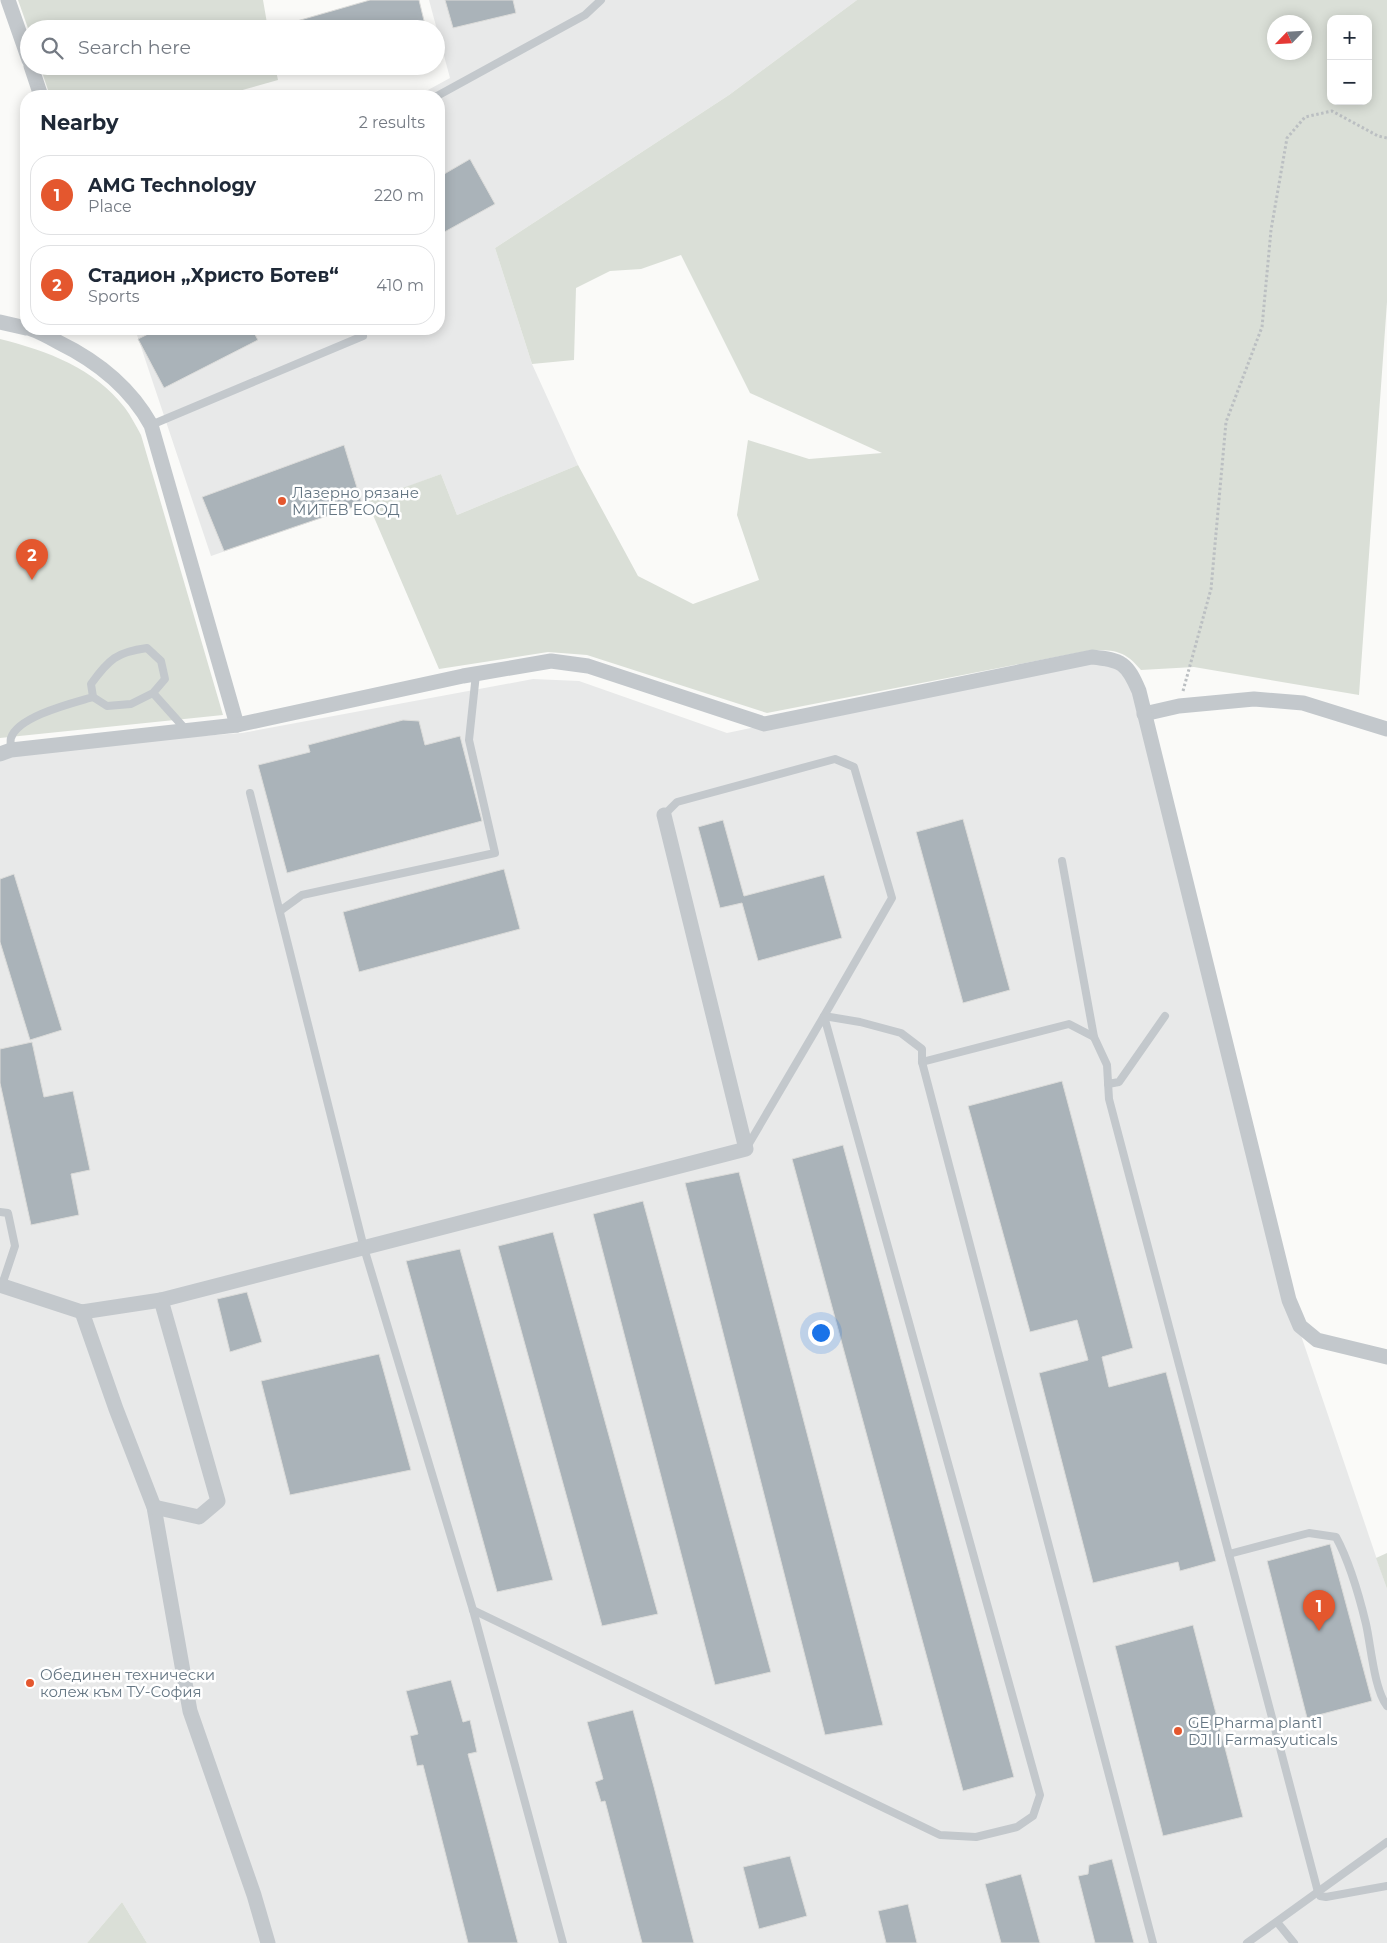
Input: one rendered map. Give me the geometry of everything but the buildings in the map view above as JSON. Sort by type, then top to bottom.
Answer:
[{"type":"street","points":[[6,2],[20,37]]},
{"type":"street","points":[[34,75],[39,90]]},
{"type":"street","points":[[0,322],[20,327]]},
{"type":"street","points":[[44,335],[82,354],[107,373],[130,395],[151,425],[237,725]]},
{"type":"street","points":[[6,752],[237,725],[476,674],[551,661],[588,666],[764,724],[1092,657],[1113,659],[1130,670],[1139,691],[1289,1300],[1300,1326],[1317,1340],[1387,1357]]},
{"type":"street","points":[[1144,714],[1179,706],[1254,699],[1303,703],[1387,729]]},
{"type":"street","points":[[1,1285],[82,1312],[160,1300],[746,1149],[664,815]]},
{"type":"street","points":[[154,1507],[199,1517],[218,1501],[160,1300]]},
{"type":"street","points":[[82,1312],[116,1410],[154,1507],[190,1711],[254,1895],[268,1943]]},
{"type":"lane","points":[[445,92],[585,15],[601,0]]},
{"type":"lane","points":[[151,425],[362,336]]},
{"type":"lane","points":[[147,648],[161,661],[165,679],[153,693],[131,704],[107,706],[93,697],[91,684],[103,667],[125,651],[147,648]]},
{"type":"lane","points":[[280,911],[302,895],[494,853],[469,740],[476,674]]},
{"type":"lane","points":[[153,693],[187,731]]},
{"type":"lane","points":[[6,752],[11,737],[24,722],[51,710],[93,697]]},
{"type":"lane","points":[[664,815],[677,802],[835,759],[854,766],[892,898],[746,1149]]},
{"type":"lane","points":[[250,793],[364,1248],[473,1610],[563,1943]]},
{"type":"lane","points":[[1062,861],[1094,1037],[1107,1065],[1109,1099],[1318,1892],[1320,1896],[1326,1897],[1387,1886]]},
{"type":"lane","points":[[824,1016],[860,1022],[901,1033],[922,1049],[922,1062],[1153,1943]]},
{"type":"lane","points":[[473,1610],[940,1835],[976,1837],[1017,1827],[1033,1816],[1040,1795],[824,1016]]},
{"type":"lane","points":[[1108,1084],[1119,1082],[1165,1016]]},
{"type":"lane","points":[[922,1062],[1069,1024],[1094,1037]]},
{"type":"lane","points":[[0,1212],[8,1212],[15,1246],[1,1285]]},
{"type":"lane","points":[[1229,1554],[1309,1533],[1336,1537],[1344,1552],[1363,1614],[1377,1679],[1387,1706]]},
{"type":"lane","points":[[1247,1943],[1387,1842]]},
{"type":"lane","points":[[1277,1922],[1294,1943]]},
{"type":"path","points":[[1179,706],[1211,589],[1226,422],[1262,327],[1271,230],[1287,138],[1305,117],[1332,111],[1378,136],[1387,138]]},
{"type":"shaded area","points":[[18,0],[263,0],[266,20],[25,20]]},
{"type":"shaded area","points":[[429,0],[857,0],[729,95],[495,248],[532,364],[578,465],[457,515],[441,474],[362,504],[211,556],[137,335],[445,335],[445,90],[428,90],[450,78],[445,59],[445,20],[434,20]]},
{"type":"shaded area","points":[[857,0],[1387,0],[1387,302],[1359,695],[1194,667],[1141,670],[1125,655],[1114,651],[1100,650],[767,713],[587,655],[548,652],[439,669],[367,501],[441,474],[457,515],[578,465],[638,576],[693,604],[759,580],[737,515],[748,440],[809,459],[882,453],[750,393],[681,255],[641,269],[610,271],[576,288],[574,360],[532,364],[495,248],[729,95]]},
{"type":"shaded area","points":[[43,75],[277,75],[278,80],[242,90],[48,90]]},
{"type":"shaded area","points":[[0,339],[35,349],[69,363],[84,372],[113,394],[131,418],[141,435],[223,715],[0,738]]},
{"type":"shaded area","points":[[1092,657],[1130,671],[1289,1300],[1387,1589],[1387,1943],[147,1943],[122,1902],[87,1943],[0,1943],[0,754],[11,750],[242,733],[533,679],[579,681],[727,733]]},
{"type":"shaded area","points":[[1387,1553],[1387,1589],[1376,1558]]},
{"type":"shaded area","points":[[122,1902],[147,1943],[87,1943]]},
{"type":"place","name":"Лазерно рязане МИТЕВ ЕООД","points":[[282,501]]},
{"type":"place","name":"Стадион „Христо Ботев“","points":[[32,580]]},
{"type":"place","name":"AMG Technology","points":[[1319,1631]]},
{"type":"place","name":"Обединен технически колеж към ТУ-София","points":[[30,1683]]},
{"type":"place","name":"GE Pharma plant1 DJI I Farmasyuticals","points":[[1178,1731]]}]
